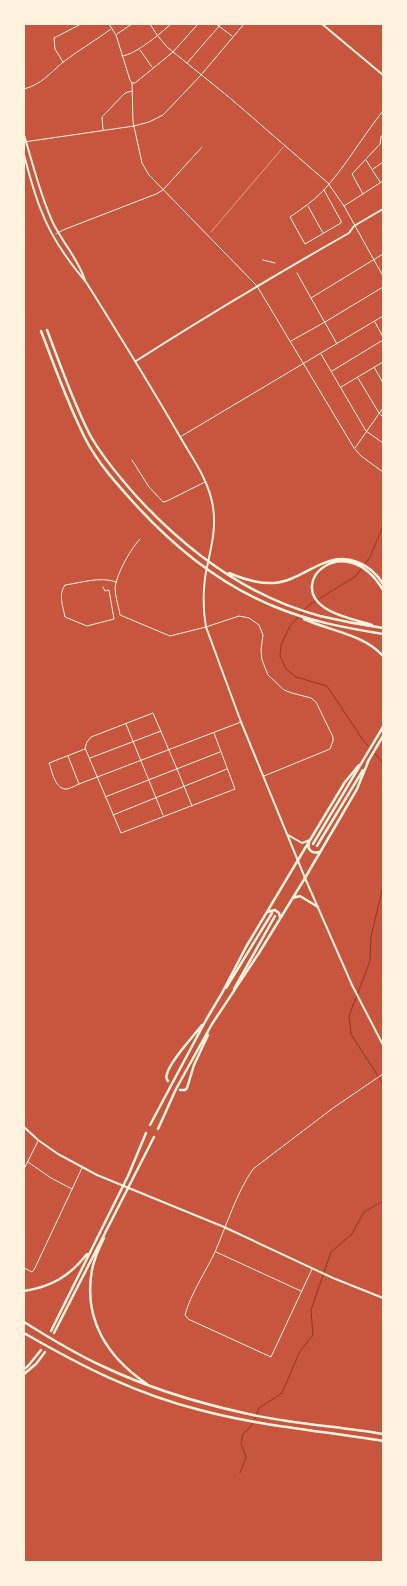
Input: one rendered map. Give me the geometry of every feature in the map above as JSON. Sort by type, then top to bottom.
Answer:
[{"type":"highway","points":[[46,330],[91,435],[119,476],[158,520],[220,570],[278,601],[319,615],[383,628]]},
{"type":"highway","points":[[41,331],[72,412],[87,441],[110,477],[161,531],[181,550],[221,579],[246,594],[274,607],[358,639],[377,649],[383,656]]},
{"type":"highway","points":[[220,570],[249,581],[274,583],[297,577],[333,559],[342,558],[354,561],[371,572],[383,584]]},
{"type":"highway","points":[[354,561],[342,560],[325,565],[319,570],[313,582],[313,592],[317,601],[324,608],[342,616],[383,628]]},
{"type":"highway","points":[[371,572],[383,590]]},
{"type":"highway","points":[[315,622],[383,634]]},
{"type":"highway","points":[[313,844],[383,727]]},
{"type":"highway","points":[[317,846],[383,736]]},
{"type":"highway","points":[[222,994],[265,914],[345,782],[364,758]]},
{"type":"highway","points":[[158,1130],[176,1089],[212,1024],[305,878],[356,789],[368,762]]},
{"type":"highway","points":[[310,840],[308,846],[311,852],[320,851]]},
{"type":"highway","points":[[292,899],[300,896],[318,907]]},
{"type":"highway","points":[[265,914],[275,910],[279,913],[280,919]]},
{"type":"highway","points":[[150,1126],[206,1020],[272,913]]},
{"type":"highway","points":[[229,997],[275,916]]},
{"type":"highway","points":[[168,1081],[166,1074],[171,1065],[206,1020]]},
{"type":"highway","points":[[180,1090],[187,1088],[212,1024]]},
{"type":"highway","points":[[146,1133],[128,1176],[52,1332],[154,1137]]},
{"type":"highway","points":[[111,1220],[92,1271],[90,1295],[92,1315],[99,1333],[119,1361],[133,1374],[154,1388]]},
{"type":"highway","points":[[24,1291],[50,1285],[62,1279],[78,1265],[91,1249]]},
{"type":"highway","points":[[24,1322],[98,1364],[154,1388],[202,1403],[245,1414],[383,1434]]},
{"type":"highway","points":[[24,1333],[72,1361],[121,1384],[201,1410],[238,1419],[301,1430],[383,1441]]},
{"type":"highway","points":[[24,1369],[43,1351],[36,1364],[24,1374]]},
{"type":"main road","points":[[322,24],[383,75]]},
{"type":"main road","points":[[24,135],[49,213],[57,230],[80,267],[86,282]]},
{"type":"main road","points":[[24,155],[41,210],[51,232],[86,282],[136,361],[205,482],[213,506],[214,526],[204,592],[206,627],[241,722],[286,834],[352,985],[383,1045]]},
{"type":"main road","points":[[136,361],[257,286],[349,233],[354,226],[383,209]]},
{"type":"main road","points":[[286,834],[302,843],[310,840]]},
{"type":"main road","points":[[24,1127],[58,1154],[96,1175],[224,1227],[319,1272],[383,1298]]},
{"type":"street","points":[[63,62],[55,49],[54,38],[81,24]]},
{"type":"street","points":[[110,24],[111,29],[116,35],[132,83],[134,126],[142,163],[148,175],[257,286],[354,448],[361,456],[383,472]]},
{"type":"street","points":[[116,35],[132,24]]},
{"type":"street","points":[[150,24],[157,35],[173,52],[230,98],[328,183],[344,206],[383,276]]},
{"type":"street","points":[[122,56],[139,50],[171,24]]},
{"type":"street","points":[[132,83],[135,83],[173,52],[198,24]]},
{"type":"street","points":[[216,24],[232,36]]},
{"type":"street","points":[[186,63],[221,24]]},
{"type":"street","points":[[25,142],[134,126],[149,122],[163,115],[201,75],[244,24]]},
{"type":"street","points":[[24,89],[37,85],[63,62],[111,29]]},
{"type":"street","points":[[139,50],[153,68]]},
{"type":"street","points":[[104,130],[102,116],[122,96],[132,91]]},
{"type":"street","points":[[324,190],[341,223],[305,244],[290,217],[324,190],[353,154],[383,111]]},
{"type":"street","points":[[363,194],[352,174],[380,144],[383,134]]},
{"type":"street","points":[[380,144],[383,148]]},
{"type":"street","points":[[56,234],[163,190],[202,147]]},
{"type":"street","points":[[344,206],[382,182],[366,160]]},
{"type":"street","points":[[373,169],[383,162]]},
{"type":"street","points":[[307,205],[323,234]]},
{"type":"street","points":[[311,298],[383,254]]},
{"type":"street","points":[[264,260],[275,263]]},
{"type":"street","points":[[298,273],[337,344]]},
{"type":"street","points":[[290,341],[383,287]]},
{"type":"street","points":[[180,437],[383,316]]},
{"type":"street","points":[[375,321],[383,336]]},
{"type":"street","points":[[332,372],[383,340]]},
{"type":"street","points":[[321,354],[366,430],[383,443]]},
{"type":"street","points":[[341,387],[383,362]]},
{"type":"street","points":[[374,367],[383,383]]},
{"type":"street","points":[[358,377],[379,414],[383,416]]},
{"type":"street","points":[[354,448],[383,408]]},
{"type":"street","points":[[132,460],[149,487],[163,502],[167,502],[205,482]]},
{"type":"street","points":[[140,539],[133,546],[116,582],[115,589],[120,615],[170,636],[239,616],[249,618],[258,625],[263,635],[262,660],[268,675],[284,690],[292,694],[311,698],[316,702],[330,730],[333,741],[330,749],[264,776]]},
{"type":"street","points":[[103,587],[105,591],[109,590],[114,619],[87,626],[65,617],[61,600],[62,588],[65,585],[95,580],[116,582]]},
{"type":"street","points":[[192,806],[153,713],[91,737],[85,748],[120,833],[192,806],[235,789],[214,733]]},
{"type":"street","points":[[85,748],[49,763],[58,785],[62,788],[67,789],[97,778],[241,722]]},
{"type":"street","points":[[126,723],[163,816]]},
{"type":"street","points":[[89,759],[161,731]]},
{"type":"street","points":[[105,797],[221,752]]},
{"type":"street","points":[[68,755],[79,784]]},
{"type":"street","points":[[113,815],[228,768]]},
{"type":"street","points":[[312,1268],[272,1357],[193,1322],[186,1317],[186,1312],[215,1252],[224,1227],[245,1181],[253,1169],[333,1108],[383,1074]]},
{"type":"street","points":[[24,1170],[38,1140]]},
{"type":"street","points":[[28,1162],[51,1178],[72,1189]]},
{"type":"street","points":[[24,1268],[32,1272],[34,1270],[83,1168]]},
{"type":"street","points":[[215,1252],[301,1292]]},
{"type":"lane","points":[[211,232],[285,145]]},
{"type":"waterway","points":[[383,526],[370,557],[356,576],[309,605],[290,626],[281,645],[280,656],[286,669],[296,677],[327,686],[363,740],[383,763]]},
{"type":"waterway","points":[[383,886],[371,937],[370,961],[349,1016],[351,1034],[383,1084]]},
{"type":"waterway","points":[[240,1473],[246,1457],[241,1443],[243,1434],[252,1425],[259,1408],[282,1393],[300,1351],[313,1335],[311,1310],[331,1252],[352,1234],[364,1212],[383,1201]]}]
